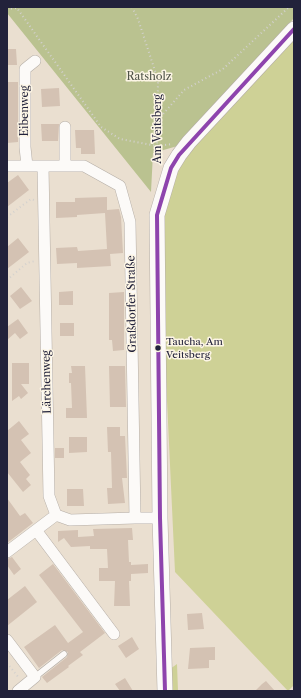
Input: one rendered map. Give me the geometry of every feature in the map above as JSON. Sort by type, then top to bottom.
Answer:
[{"type":"street","points":[[165,691],[160,518],[157,215],[172,168],[189,142],[294,29]]},
{"type":"street","name":"Eibenweg","points":[[27,166],[25,147],[25,69],[35,61]]},
{"type":"street","points":[[65,127],[65,166]]},
{"type":"street","name":"Graßdorfer Straße","points":[[7,166],[84,166],[120,186],[130,222],[135,518]]},
{"type":"street","name":"Lärchenweg","points":[[43,166],[48,496],[56,516]]},
{"type":"street","points":[[7,552],[56,516],[70,520],[160,518]]},
{"type":"street","points":[[36,530],[114,634]]},
{"type":"street","points":[[7,640],[35,677],[18,691]]},
{"type":"lane","points":[[35,677],[64,654]]},
{"type":"path","name":"Am Veitsberg","points":[[132,7],[138,19],[158,80],[157,172]]},
{"type":"path","points":[[157,121],[184,90],[223,69],[289,7]]},
{"type":"path","points":[[7,9],[17,8],[101,128],[120,139],[157,146],[189,142]]},
{"type":"path","points":[[7,217],[31,199],[44,201]]},
{"type":"path","points":[[7,280],[27,263],[45,262]]},
{"type":"path","points":[[7,662],[20,680]]},
{"type":"green space","name":"Ratsholz","points":[[7,7],[294,7],[294,18],[181,145],[153,153],[151,192],[7,13]]},
{"type":"green space","points":[[294,33],[294,685],[288,691],[175,572],[163,315],[164,210],[177,171],[190,149]]},
{"type":"green space","points":[[177,664],[178,691],[170,691],[170,669]]},
{"type":"building","points":[[7,49],[16,49],[17,65],[7,65]]},
{"type":"building","points":[[7,82],[18,82],[18,142],[7,143]]},
{"type":"building","points":[[59,88],[60,106],[42,107],[41,89]]},
{"type":"building","points":[[41,124],[59,124],[58,141],[42,141]]},
{"type":"building","points":[[75,130],[94,130],[95,154],[81,154],[81,148],[76,148]]},
{"type":"building","points":[[18,175],[29,190],[7,207],[7,183]]},
{"type":"building","points":[[107,197],[107,210],[119,209],[121,217],[123,253],[110,254],[111,266],[77,268],[77,263],[57,264],[56,248],[77,247],[78,251],[107,249],[105,213],[56,218],[56,202],[75,202],[75,198]]},
{"type":"building","points":[[18,238],[29,252],[7,269],[7,247]]},
{"type":"building","points":[[21,287],[32,301],[20,309],[10,296]]},
{"type":"building","points":[[73,291],[73,305],[59,305],[59,292]]},
{"type":"building","points":[[124,292],[124,350],[113,351],[112,340],[109,340],[109,293]]},
{"type":"building","points":[[18,319],[28,333],[20,339],[15,333],[7,340],[7,327]]},
{"type":"building","points":[[60,323],[74,323],[74,336],[60,336]]},
{"type":"building","points":[[12,363],[29,363],[29,384],[21,384],[28,393],[21,399],[19,396],[12,401]]},
{"type":"building","points":[[71,366],[85,366],[87,418],[66,418],[66,408],[72,408],[71,383],[69,383],[69,373],[72,373]]},
{"type":"building","points":[[109,366],[125,366],[126,407],[110,407]]},
{"type":"building","points":[[19,421],[29,434],[21,440],[31,453],[20,462],[30,475],[26,479],[31,485],[23,492],[7,472],[7,431]]},
{"type":"building","points":[[107,427],[120,427],[120,436],[125,436],[127,478],[122,478],[125,503],[108,504],[107,488],[112,488],[111,452],[108,452]]},
{"type":"building","points":[[69,437],[87,437],[87,452],[69,453]]},
{"type":"building","points":[[55,448],[64,448],[64,458],[55,458]]},
{"type":"building","points":[[67,489],[83,489],[84,506],[67,506]]},
{"type":"building","points":[[7,498],[20,516],[25,513],[33,523],[7,543]]},
{"type":"building","points":[[132,528],[133,540],[128,540],[129,562],[131,562],[131,565],[148,564],[148,573],[131,574],[131,581],[129,581],[130,606],[114,606],[115,581],[99,581],[99,568],[108,568],[107,549],[90,549],[90,546],[71,547],[64,538],[58,542],[58,531],[78,530],[78,537],[94,536],[93,529]]},
{"type":"building","points":[[12,557],[21,569],[14,575],[7,565],[7,559]]},
{"type":"building","points":[[53,564],[105,633],[80,652],[83,655],[47,683],[42,677],[67,657],[68,652],[62,650],[39,668],[24,647],[55,625],[68,643],[83,632],[39,575]]},
{"type":"building","points":[[25,586],[37,602],[7,626],[7,600]]},
{"type":"building","points":[[202,613],[204,629],[188,630],[187,614]]},
{"type":"building","points":[[132,637],[139,649],[126,658],[118,646]]},
{"type":"building","points":[[215,647],[215,660],[209,660],[209,668],[188,669],[190,648]]},
{"type":"building","points":[[125,678],[133,691],[120,691],[115,684]]},
{"type":"building","points":[[266,681],[275,691],[255,691],[262,684]]},
{"type":"transit line","points":[[165,691],[160,518],[157,215],[171,168],[179,155],[294,29]]},
{"type":"place","name":"Taucha, Am Veitsberg","points":[[158,348]]}]
